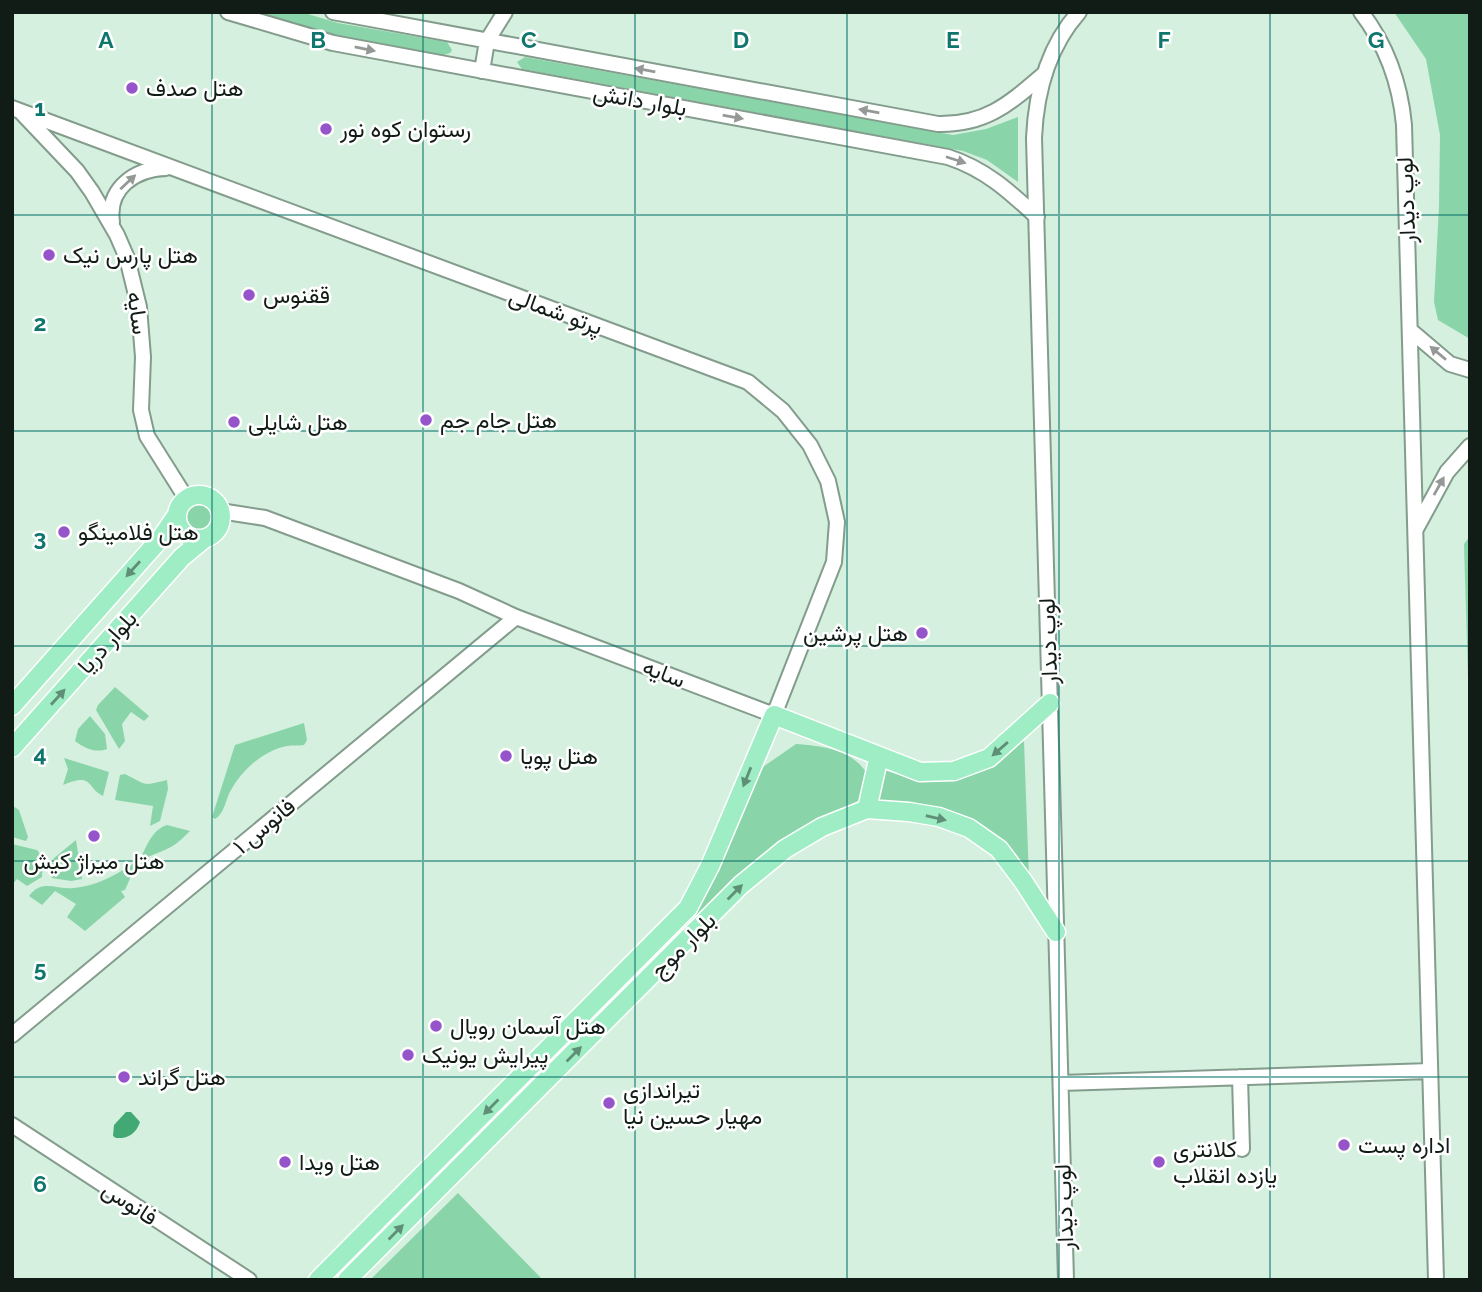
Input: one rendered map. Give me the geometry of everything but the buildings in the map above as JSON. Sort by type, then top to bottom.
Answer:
[{"type":"main road","points":[[193,495],[207,496],[218,505],[220,511],[221,519],[216,531],[204,539],[184,535],[176,516],[177,509],[186,498],[193,495]]},
{"type":"main road","name":"بلوار دریا","points":[[12,706],[161,538],[176,516]]},
{"type":"main road","name":"بلوار دریا","points":[[12,748],[182,557],[204,539]]},
{"type":"main road","name":"سایه","points":[[774,715],[920,772],[954,771],[989,758],[1050,703]]},
{"type":"main road","name":"بلوار موج","points":[[318,1280],[688,908],[710,866],[774,715]]},
{"type":"main road","points":[[867,810],[879,756]]},
{"type":"main road","name":"بلوار موج","points":[[347,1280],[741,885],[785,849],[822,827],[867,810],[939,817],[970,828],[999,849],[1056,932]]},
{"type":"main road","points":[[598,1001],[612,1016]]},
{"type":"street","name":"بلوار دانش","points":[[228,12],[333,43],[948,157],[992,176],[1037,217]]},
{"type":"street","name":"بلوار دانش","points":[[333,12],[937,124],[962,122],[997,111],[1012,103],[1044,74]]},
{"type":"street","points":[[482,71],[487,41],[505,12]]},
{"type":"street","name":"لوپ دیدار","points":[[1066,1280],[1035,116],[1044,74],[1062,35],[1079,12]]},
{"type":"street","name":"لوپ دیدار","points":[[1361,12],[1391,62],[1402,104],[1436,1280]]},
{"type":"street","name":"پرتو شمالی","points":[[15,114],[173,168],[748,382],[783,411],[810,445],[828,481],[837,522],[834,562],[774,715]]},
{"type":"street","name":"سایه","points":[[15,114],[77,171],[113,227],[127,258],[139,307],[143,357],[141,410],[147,436],[186,498]]},
{"type":"street","points":[[113,227],[113,204],[123,184],[152,168],[173,168]]},
{"type":"street","points":[[1409,330],[1450,364],[1470,370]]},
{"type":"street","points":[[1415,530],[1447,472],[1470,446]]},
{"type":"street","name":"سایه","points":[[220,511],[265,518],[774,715]]},
{"type":"street","name":"فانوس ۱","points":[[12,1035],[516,617]]},
{"type":"street","points":[[1060,1083],[1430,1071]]},
{"type":"street","points":[[1240,1077],[1242,1149]]},
{"type":"street","name":"فانوس","points":[[12,1125],[249,1280]]},
{"type":"shaded area","points":[[256,12],[301,12],[338,23],[447,42],[452,50],[444,55],[335,35]]},
{"type":"shaded area","points":[[1394,12],[1470,12],[1470,339],[1438,320],[1434,302],[1440,135],[1426,59]]},
{"type":"shaded area","points":[[525,57],[953,135],[986,129],[1018,117],[1018,182],[987,160],[963,151],[522,69],[517,62]]},
{"type":"shaded area","points":[[199,501],[210,506],[215,517],[210,528],[199,533],[188,528],[183,517],[188,506]]},
{"type":"shaded area","points":[[1470,536],[1470,744],[1464,544]]},
{"type":"shaded area","points":[[115,687],[149,716],[144,721],[131,712],[122,724],[125,741],[119,749],[96,710]]},
{"type":"shaded area","points":[[90,716],[105,734],[107,749],[91,750],[75,741],[78,729]]},
{"type":"shaded area","points":[[304,723],[307,740],[304,745],[278,748],[254,762],[236,783],[221,813],[215,819],[212,817],[235,745]]},
{"type":"shaded area","points":[[1024,741],[1029,879],[995,839],[873,806],[880,769],[925,780],[951,778],[985,766]]},
{"type":"shaded area","points":[[796,744],[828,748],[856,761],[869,777],[861,799],[843,811],[804,827],[781,841],[641,977],[689,921],[704,897],[760,769]]},
{"type":"shaded area","points":[[64,758],[109,772],[103,796],[85,781],[73,781],[63,785],[68,769]]},
{"type":"shaded area","points":[[125,774],[145,784],[167,780],[168,789],[160,821],[150,826],[153,806],[115,800],[120,775]]},
{"type":"shaded area","points":[[13,806],[19,810],[28,837],[26,841],[12,837]]},
{"type":"shaded area","points":[[167,825],[190,831],[171,847],[144,859],[141,857],[154,834]]},
{"type":"shaded area","points":[[76,840],[82,879],[71,881],[52,878],[49,873],[54,858]]},
{"type":"shaded area","points":[[12,844],[37,850],[43,858],[42,877],[27,886],[17,879],[12,885]]},
{"type":"shaded area","points":[[134,863],[136,865],[125,890],[121,891],[125,897],[85,931],[67,917],[76,904],[55,891],[42,905],[29,896],[44,886],[68,888],[90,885],[113,876]]},
{"type":"shaded area","points":[[126,1112],[131,1112],[140,1122],[131,1135],[116,1138],[113,1136],[114,1125]]},
{"type":"shaded area","points":[[458,1193],[543,1280],[370,1280]]},
{"type":"place","name":"هتل صدف","points":[[132,88]]},
{"type":"place","name":"رستوان کوه نور","points":[[326,129]]},
{"type":"place","name":"هتل پارس نیک","points":[[49,255]]},
{"type":"place","name":"ققنوس","points":[[249,295]]},
{"type":"place","name":"هتل جام جم","points":[[426,420]]},
{"type":"place","name":"هتل شایلی","points":[[234,422]]},
{"type":"place","name":"هتل فلامینگو","points":[[64,532]]},
{"type":"place","name":"هتل پرشین","points":[[922,633]]},
{"type":"place","name":"هتل پویا","points":[[506,756]]},
{"type":"place","name":"هتل میراژ کیش","points":[[94,836]]},
{"type":"place","name":"هتل آسمان رویال","points":[[436,1026]]},
{"type":"place","name":"پیرایش یونیک","points":[[408,1055]]},
{"type":"place","name":"هتل گراند","points":[[124,1077]]},
{"type":"place","name":"تیراندازی مهیار حسین نیا","points":[[609,1103]]},
{"type":"place","name":"اداره پست","points":[[1344,1145]]},
{"type":"place","name":"هتل ویدا","points":[[285,1162]]},
{"type":"place","name":"کلانتری یازده انقلاب","points":[[1159,1162]]}]
